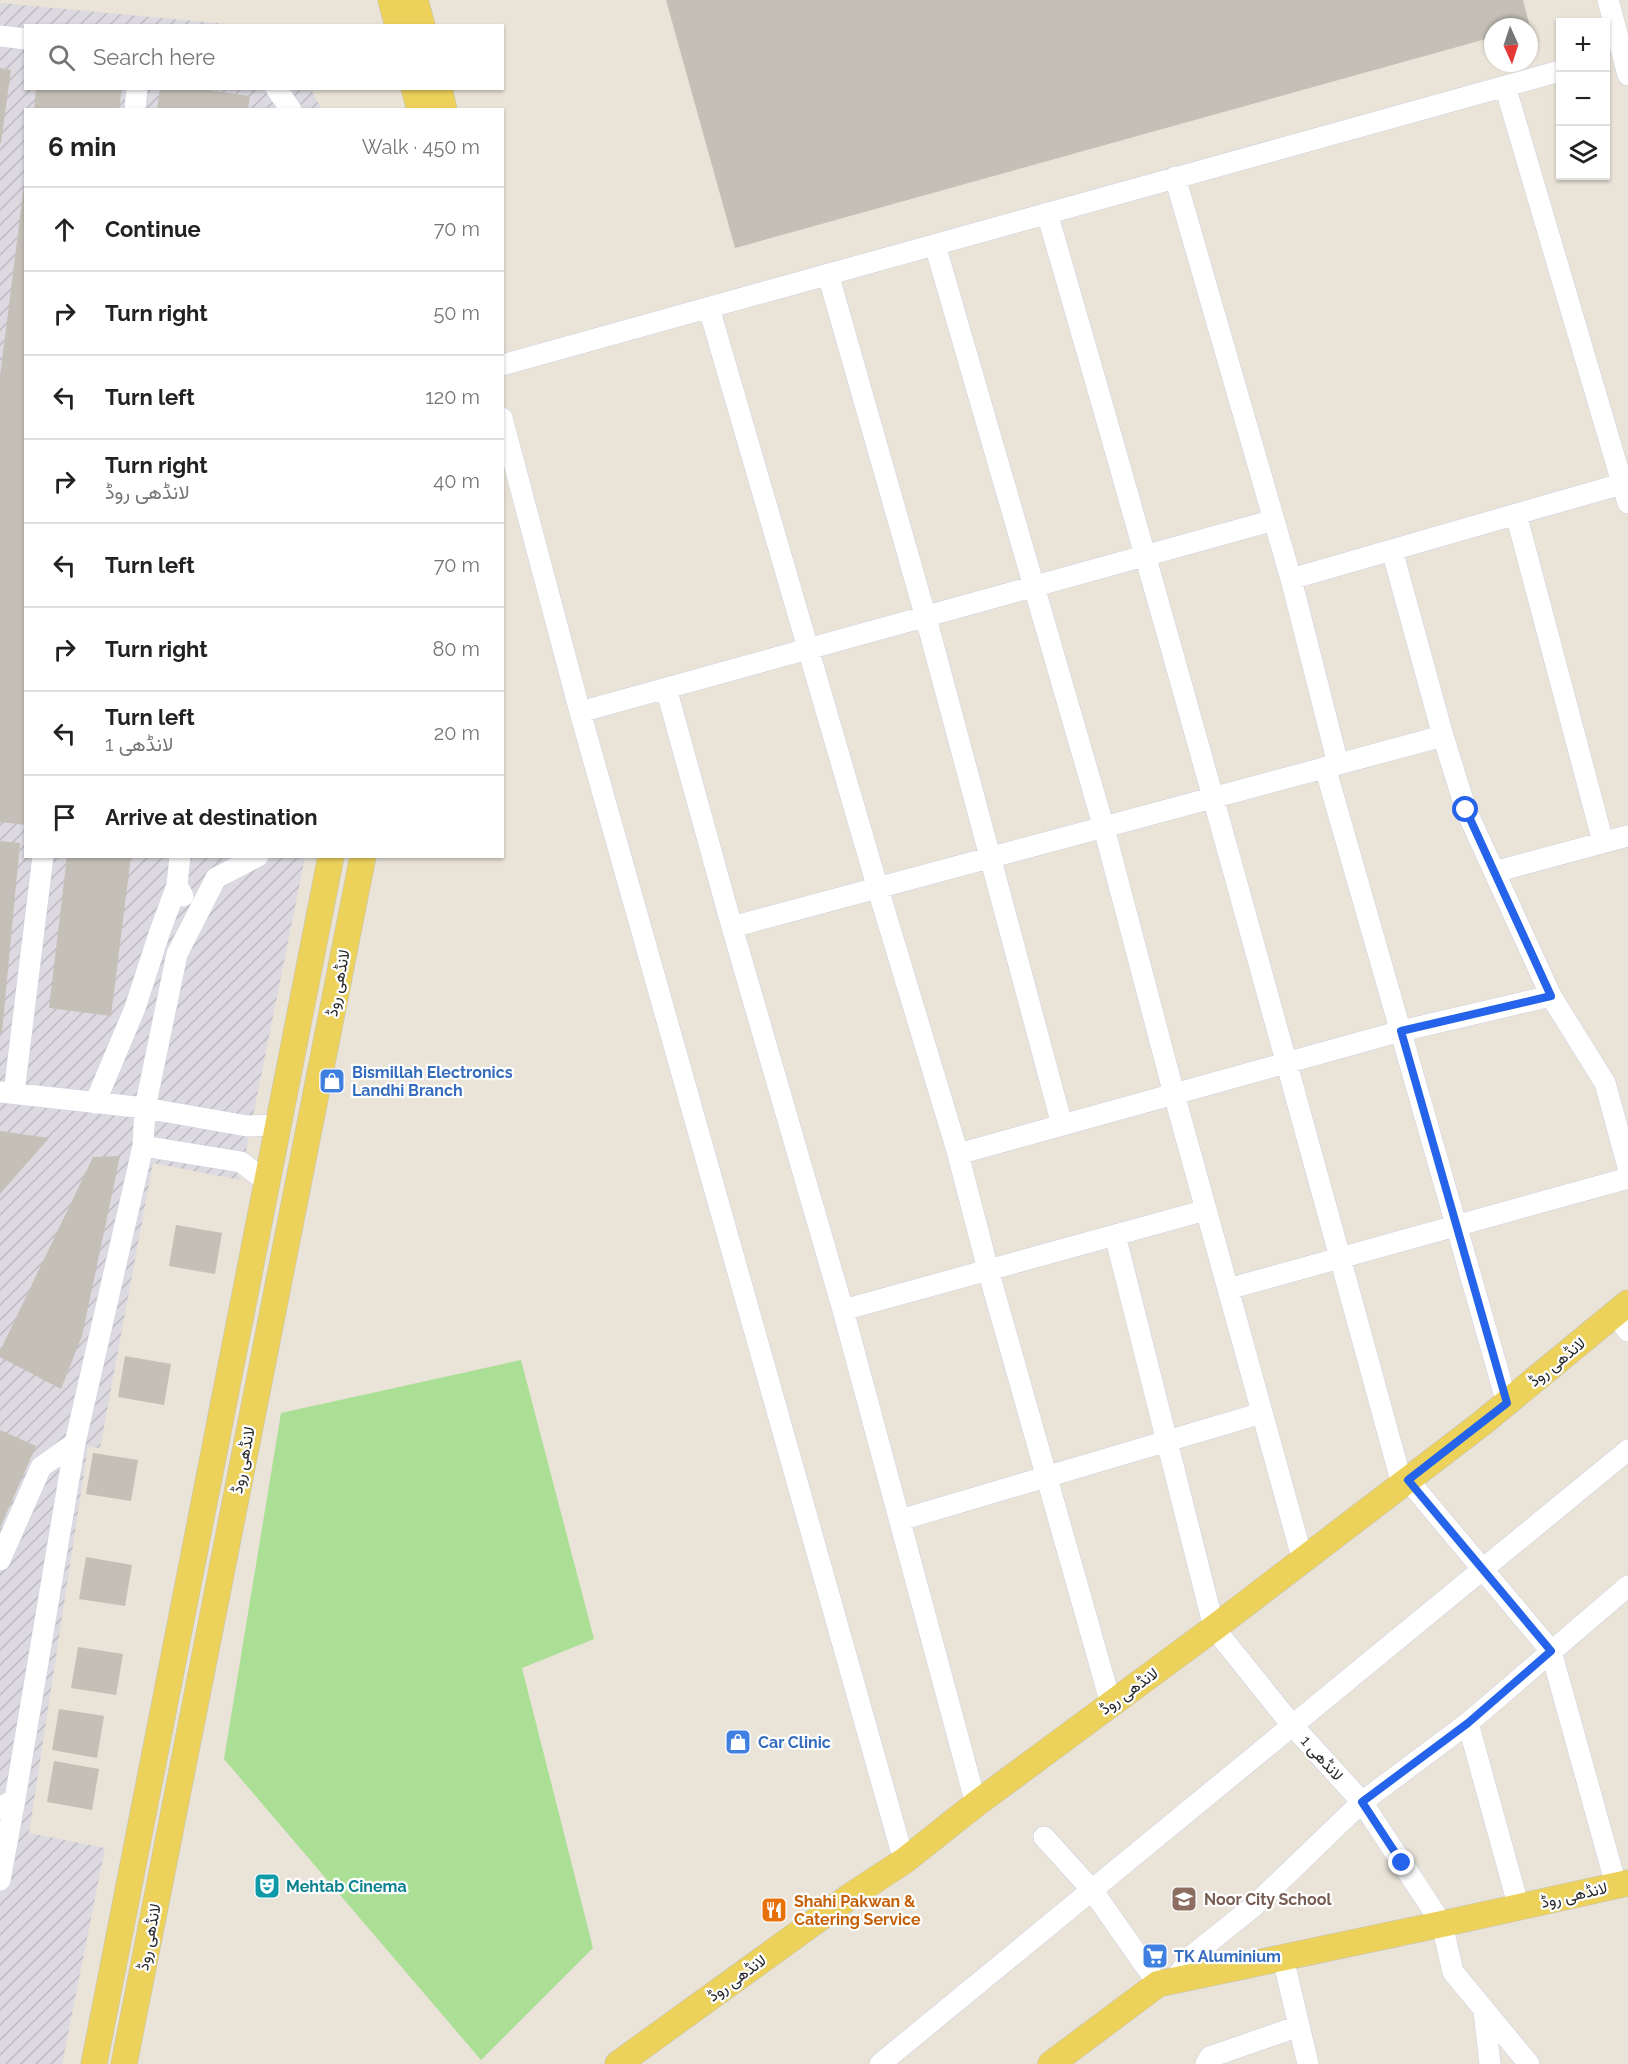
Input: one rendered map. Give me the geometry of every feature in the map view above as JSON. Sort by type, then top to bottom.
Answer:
[{"type":"main road","points":[[391,0],[397,24]]},
{"type":"main road","points":[[415,0],[421,24]]},
{"type":"main road","points":[[415,90],[419,108]]},
{"type":"main road","points":[[439,90],[444,108]]},
{"type":"main road","name":"لانڈھی روڈ","points":[[94,2064],[331,858]]},
{"type":"main road","name":"لانڈھی روڈ","points":[[124,2064],[363,858]]},
{"type":"main road","points":[[280,1117],[297,1121],[307,1118],[313,1109]]},
{"type":"main road","points":[[267,1182],[278,1173],[288,1175],[296,1182],[297,1192]]},
{"type":"main road","name":"لانڈھی روڈ","points":[[618,2064],[849,1897],[904,1862],[976,1804],[1303,1561],[1507,1403],[1624,1316]]},
{"type":"main road","points":[[157,1743],[163,1755],[171,1758],[180,1756],[186,1749]]},
{"type":"main road","points":[[148,1787],[158,1781],[164,1781],[170,1783],[178,1791]]},
{"type":"main road","name":"لانڈھی روڈ","points":[[1052,2063],[1166,1982],[1519,1908],[1622,1884]]},
{"type":"street","points":[[1608,0],[1618,55],[1628,75]]},
{"type":"street","points":[[0,36],[24,39]]},
{"type":"street","points":[[504,365],[1556,72]]},
{"type":"street","points":[[1291,579],[1516,514],[1626,490],[1505,86]]},
{"type":"street","points":[[135,108],[137,90]]},
{"type":"street","points":[[277,90],[290,108]]},
{"type":"street","points":[[1175,177],[1291,579],[1331,766],[1401,1031],[1507,1403]]},
{"type":"street","points":[[1047,213],[1146,555],[1340,1258],[1405,1482],[1483,1568],[1551,1651],[1622,1884]]},
{"type":"street","points":[[935,244],[1104,828],[1174,1094],[1303,1561]]},
{"type":"street","points":[[828,274],[992,858],[1062,1125]]},
{"type":"street","points":[[709,308],[878,889],[958,1154],[988,1270],[1111,1704]]},
{"type":"street","points":[[504,426],[580,712],[904,1862]]},
{"type":"street","points":[[1516,514],[1603,842]]},
{"type":"street","points":[[580,712],[1274,520]]},
{"type":"street","points":[[1392,550],[1443,736],[1466,810],[1551,996],[1605,1083],[1628,1167]]},
{"type":"street","points":[[666,688],[732,927],[843,1310],[976,1804]]},
{"type":"street","points":[[732,927],[1443,736]]},
{"type":"street","points":[[1494,872],[1628,836]]},
{"type":"street","points":[[43,858],[7,1092],[145,1108],[247,1126],[280,1117]]},
{"type":"street","points":[[95,1103],[135,1008],[177,885],[180,858]]},
{"type":"street","points":[[0,1880],[8,1804],[75,1443],[143,1146],[145,1108],[177,954],[216,878],[254,858]]},
{"type":"street","points":[[177,885],[195,920]]},
{"type":"street","points":[[958,1154],[1401,1031],[1551,996]]},
{"type":"street","points":[[143,1146],[241,1162],[267,1182]]},
{"type":"street","points":[[1228,1289],[1628,1178]]},
{"type":"street","points":[[843,1310],[1206,1210]]},
{"type":"street","points":[[1115,1235],[1214,1628]]},
{"type":"street","points":[[900,1520],[1262,1413]]},
{"type":"street","points":[[0,1560],[41,1467],[75,1443]]},
{"type":"street","points":[[880,2064],[1628,1450]]},
{"type":"street","points":[[1044,1837],[1092,1890],[1166,1982],[1193,1955],[1254,1906],[1362,1802],[1468,1723],[1628,1587]]},
{"type":"street","name":"لانڈھی 1","points":[[1214,1628],[1292,1725],[1362,1802],[1442,1924]]},
{"type":"street","points":[[1468,1723],[1519,1908]]},
{"type":"street","points":[[1442,1924],[1453,1972],[1529,2064]]},
{"type":"street","points":[[1283,1958],[1308,2064]]},
{"type":"street","points":[[1484,2011],[1490,2064]]},
{"type":"street","points":[[1206,2064],[1210,2057],[1299,2026]]},
{"type":"shaded area","points":[[0,3],[226,24],[24,24],[24,90],[312,90],[320,108],[24,108],[24,858],[305,858],[245,1156],[236,1171],[240,1180],[153,1163],[100,1448],[88,1447],[29,1833],[105,1848],[62,2064],[0,2064]]},
{"type":"green space","points":[[521,1360],[594,1639],[522,1668],[593,1948],[481,2060],[224,1759],[281,1413]]},
{"type":"building","points":[[666,0],[1523,0],[1528,18],[1484,18],[1484,40],[735,248]]},
{"type":"building","points":[[0,68],[11,70],[1,143],[0,143]]},
{"type":"building","points":[[36,90],[122,90],[119,108],[34,108]]},
{"type":"building","points":[[160,90],[206,90],[250,96],[248,108],[157,108]]},
{"type":"building","points":[[24,185],[24,825],[0,822],[0,377]]},
{"type":"building","points":[[0,841],[20,843],[2,1033],[0,1033]]},
{"type":"building","points":[[67,858],[131,858],[111,1016],[49,1008]]},
{"type":"building","points":[[0,1131],[49,1138],[0,1194]]},
{"type":"building","points":[[120,1156],[82,1336],[61,1389],[0,1357],[0,1351],[93,1157]]},
{"type":"building","points":[[176,1225],[222,1233],[215,1274],[169,1266]]},
{"type":"building","points":[[125,1356],[171,1364],[164,1405],[118,1397]]},
{"type":"building","points":[[0,1430],[36,1446],[0,1528]]},
{"type":"building","points":[[93,1453],[138,1460],[131,1501],[86,1494]]},
{"type":"building","points":[[86,1557],[132,1565],[125,1606],[79,1599]]},
{"type":"building","points":[[78,1647],[123,1654],[116,1695],[71,1688]]},
{"type":"building","points":[[59,1709],[104,1716],[97,1758],[52,1750]]},
{"type":"building","points":[[54,1761],[99,1769],[92,1810],[47,1802]]},
{"type":"place","name":"Bismillah Electronics Landhi Branch","points":[[332,1081]]},
{"type":"place","name":"Car Clinic","points":[[738,1742]]},
{"type":"place","name":"Mehtab Cinema","points":[[267,1886]]},
{"type":"place","name":"Noor City School","points":[[1184,1899]]},
{"type":"place","name":"Shahi Pakwan & Catering Service","points":[[774,1910]]},
{"type":"place","name":"TK Aluminium","points":[[1155,1956]]},
{"type":"route","points":[[1402,1863],[1362,1802],[1468,1723],[1551,1651],[1408,1480],[1507,1403],[1401,1031],[1551,996],[1466,810]]}]
